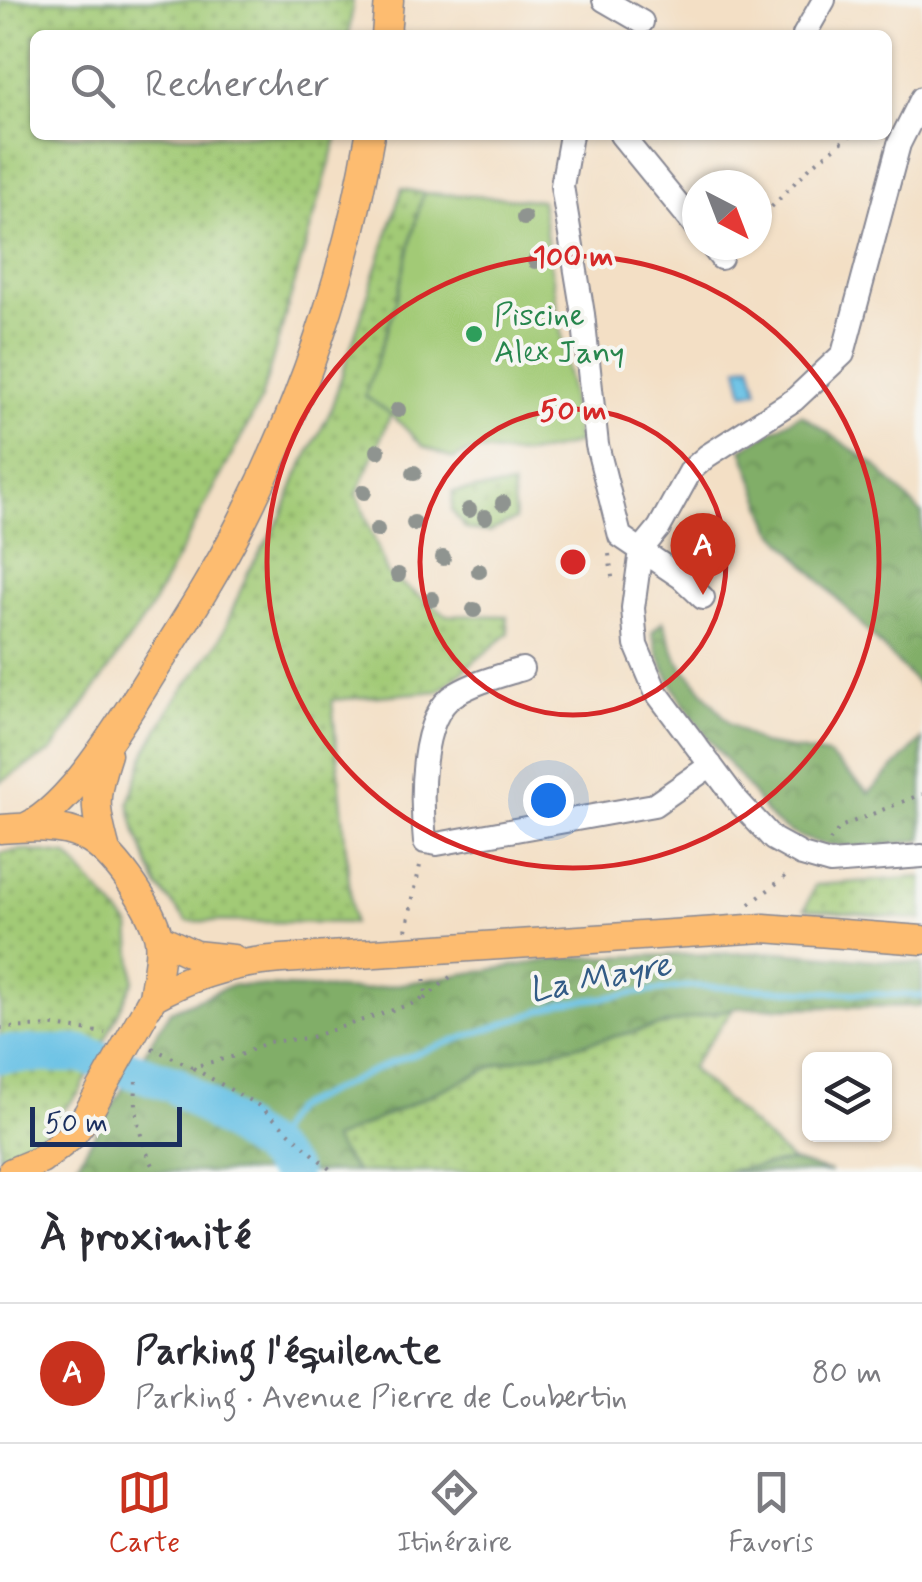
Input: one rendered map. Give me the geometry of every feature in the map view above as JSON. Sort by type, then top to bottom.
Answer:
[{"type":"main road","points":[[387,30],[390,0]]},
{"type":"main road","points":[[13,828],[43,818],[112,738],[224,556],[320,340],[345,258],[369,140]]},
{"type":"main road","points":[[106,851],[96,816],[95,792],[112,738]]},
{"type":"main road","points":[[12,1172],[43,1166],[87,1115],[148,1006],[159,938],[138,894],[106,851],[83,836],[13,828]]},
{"type":"main road","points":[[159,938],[195,954],[250,961],[764,928],[922,940]]},
{"type":"main road","points":[[148,1006],[184,980],[250,961]]},
{"type":"street","points":[[604,0],[638,28],[653,0]]},
{"type":"street","points":[[807,30],[824,0]]},
{"type":"street","points":[[922,98],[899,144],[843,354],[794,400],[691,470],[659,528],[641,550],[633,608],[641,661],[656,692],[772,839],[802,855],[830,863],[922,856]]},
{"type":"street","points":[[570,140],[562,186],[583,314],[597,445],[620,536],[682,578],[703,598]]},
{"type":"street","points":[[625,140],[682,210]]},
{"type":"street","points":[[899,144],[922,153]]},
{"type":"street","points":[[522,669],[454,694],[432,721],[426,749],[425,842],[437,844],[654,805],[711,766]]},
{"type":"path","points":[[772,207],[844,140]]},
{"type":"path","points":[[824,851],[840,827],[922,794]]},
{"type":"path","points":[[420,1002],[426,985],[422,969],[403,950],[425,842]]},
{"type":"path","points":[[192,1067],[243,1054],[268,1042],[308,1038],[420,1002],[466,963],[471,946]]},
{"type":"path","points":[[0,1028],[54,1026],[119,1037]]},
{"type":"path","points":[[142,1059],[146,1046],[192,1067],[272,1116],[333,1172]]},
{"type":"path","points":[[136,1072],[135,1106],[148,1158],[157,1172]]},
{"type":"green space","points":[[0,0],[353,0],[350,30],[30,30],[30,140],[337,140],[260,402],[148,613],[52,751],[0,782]]},
{"type":"green space","points":[[402,189],[423,193],[395,306],[365,396],[391,414],[357,494],[388,575],[447,615],[507,616],[509,633],[439,691],[332,700],[353,923],[187,921],[158,887],[129,803],[146,751],[174,702],[220,640],[248,572],[282,516],[298,474],[330,412]]},
{"type":"green space","name":"Piscine Alex Jany","points":[[423,193],[541,200],[578,443],[524,454],[474,451],[453,459],[423,446],[391,414],[365,396],[395,306]]},
{"type":"green space","points":[[801,414],[875,465],[922,514],[922,689],[772,529],[742,449]]},
{"type":"green space","points":[[512,486],[515,520],[489,532],[466,529],[452,511],[453,492]]},
{"type":"green space","points":[[663,621],[677,659],[729,723],[762,744],[828,755],[869,793],[922,739],[922,840],[867,847],[830,845],[795,835],[775,822],[679,696],[652,632]]},
{"type":"green space","points":[[21,850],[67,855],[130,926],[134,980],[79,1093],[36,1142],[0,1156],[0,853]]},
{"type":"green space","points":[[922,877],[922,920],[805,909],[815,885]]},
{"type":"green space","points":[[779,952],[922,964],[922,1006],[734,1008],[498,1064],[332,1140],[356,1172],[72,1172],[170,1011],[232,985],[363,990],[564,958]]},
{"type":"green space","points":[[734,1008],[690,1068],[792,1161],[722,1172],[357,1172],[331,1140],[498,1064]]},
{"type":"green space","points":[[792,1161],[831,1172],[722,1172]]},
{"type":"water","points":[[751,363],[758,391],[744,393],[738,367]]},
{"type":"waterway","name":"La Mayre","points":[[267,1149],[292,1109],[392,1062],[564,1003],[691,986],[922,996]]},
{"type":"waterway","points":[[0,1054],[82,1054],[174,1084],[267,1149],[291,1172]]},
{"type":"place","name":"Piscine Alex Jany","points":[[474,334]]},
{"type":"place","name":"Parking l'équilente","points":[[703,595]]}]
